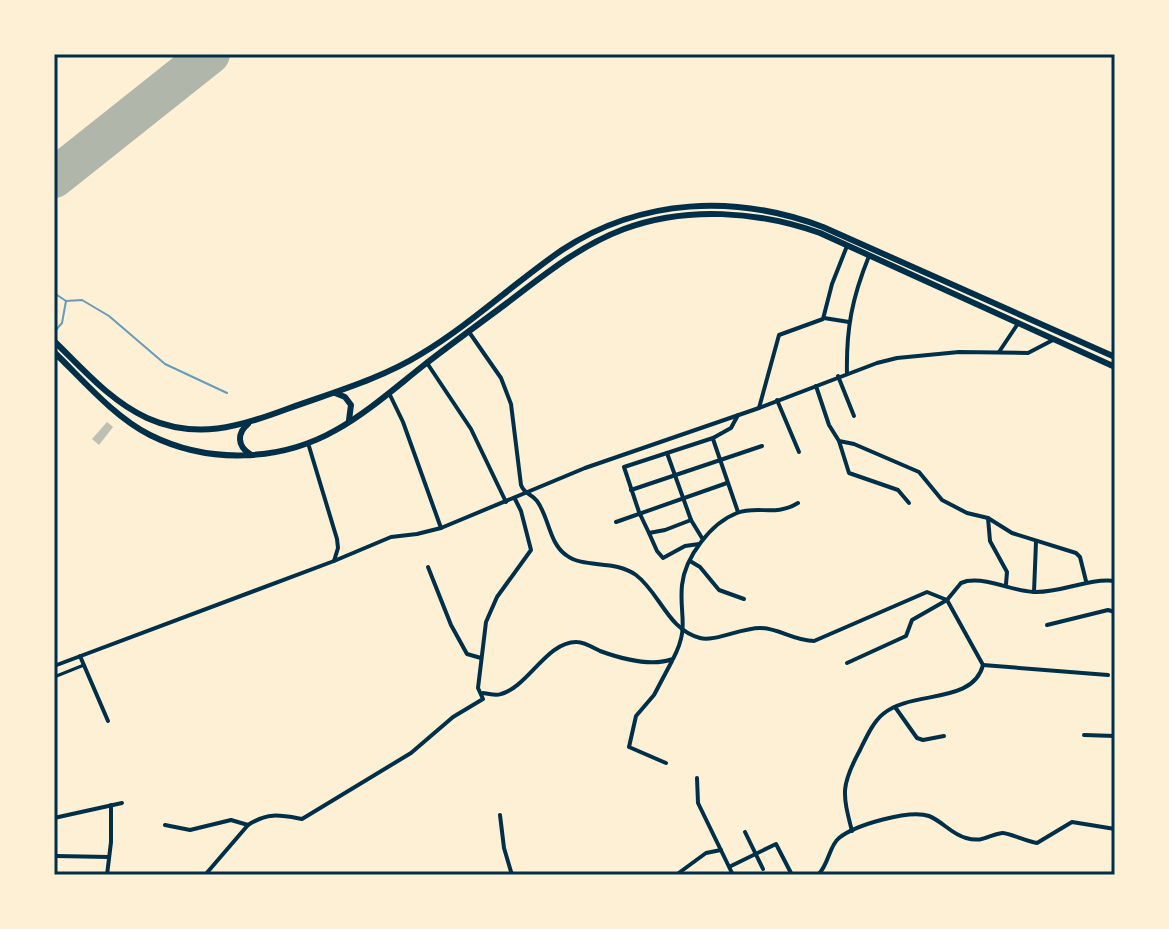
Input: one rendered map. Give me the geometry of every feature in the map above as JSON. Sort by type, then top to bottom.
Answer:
[{"type":"main road","points":[[54,341],[115,398],[148,418],[191,429],[232,428],[331,393],[418,356],[542,264],[583,238],[625,219],[684,206],[753,208],[802,219],[1115,357]]},
{"type":"main road","points":[[54,352],[113,408],[146,433],[189,450],[253,455],[308,443],[347,423],[568,257],[611,234],[645,223],[688,215],[747,216],[801,227],[1115,367]]},
{"type":"main road","points":[[331,393],[341,394],[349,400],[352,410],[347,423]]},
{"type":"main road","points":[[251,423],[242,430],[240,440],[244,450],[253,455]]},
{"type":"street","points":[[824,318],[832,284],[847,246]]},
{"type":"street","points":[[847,374],[846,336],[869,256]]},
{"type":"street","points":[[759,408],[779,335],[824,318],[849,322]]},
{"type":"street","points":[[999,352],[1017,325]]},
{"type":"street","points":[[469,332],[507,391],[521,485],[525,494],[539,503],[555,542],[566,556],[580,562],[601,563],[628,570],[653,590],[671,620],[705,639],[739,630],[765,628],[814,641],[927,592],[947,600],[983,665]]},
{"type":"street","points":[[54,666],[172,624],[391,537],[441,528],[585,468],[759,408],[838,376],[897,358],[1028,353],[1053,340]]},
{"type":"street","points":[[427,363],[478,441],[506,502]]},
{"type":"street","points":[[838,376],[854,416]]},
{"type":"street","points":[[816,386],[849,473],[898,490],[909,503]]},
{"type":"street","points":[[389,393],[403,422],[441,528]]},
{"type":"street","points":[[777,400],[799,452]]},
{"type":"street","points":[[699,544],[685,546],[663,558],[639,512],[624,467],[713,438],[731,428],[738,415]]},
{"type":"street","points":[[713,438],[738,512]]},
{"type":"street","points":[[839,441],[915,470],[942,500],[967,513],[988,518],[1012,533],[1076,553],[1080,557],[1086,581]]},
{"type":"street","points":[[308,443],[337,539],[334,561]]},
{"type":"street","points":[[631,490],[762,446]]},
{"type":"street","points":[[667,453],[682,499],[702,538]]},
{"type":"street","points":[[616,522],[727,483]]},
{"type":"street","points":[[515,499],[531,550],[497,597],[486,622],[478,688],[483,693],[500,695],[522,682],[539,663],[560,648],[577,642],[621,658],[658,663],[673,659]]},
{"type":"street","points":[[666,763],[629,747],[636,716],[654,695],[684,630],[682,590],[690,561],[702,538],[738,512],[778,512],[798,503]]},
{"type":"street","points":[[988,518],[990,541],[1007,572],[1006,584]]},
{"type":"street","points":[[649,533],[691,520]]},
{"type":"street","points":[[1034,592],[1037,542]]},
{"type":"street","points":[[690,561],[700,567],[719,590],[744,599]]},
{"type":"street","points":[[428,567],[451,625],[467,654],[482,658]]},
{"type":"street","points":[[847,663],[906,636],[912,620],[947,600],[961,583],[967,581],[1006,584],[1018,591],[1034,592],[1060,589],[1086,581],[1115,581]]},
{"type":"street","points":[[1047,625],[1108,610],[1115,612]]},
{"type":"street","points":[[80,656],[108,721]]},
{"type":"street","points":[[54,677],[84,665]]},
{"type":"street","points":[[983,665],[1108,675]]},
{"type":"street","points":[[852,831],[844,796],[845,782],[882,715],[920,698],[961,690],[976,681],[983,665]]},
{"type":"street","points":[[205,875],[248,825],[271,814],[302,819],[310,815],[411,753],[453,717],[483,699],[483,693]]},
{"type":"street","points":[[895,707],[917,738],[923,740],[944,736]]},
{"type":"street","points":[[1084,735],[1115,736]]},
{"type":"street","points":[[697,778],[698,803],[733,875]]},
{"type":"street","points":[[54,818],[122,803]]},
{"type":"street","points":[[107,875],[111,805]]},
{"type":"street","points":[[818,875],[828,864],[837,839],[887,818],[911,814],[927,815],[967,839],[987,840],[1000,832],[1037,843],[1079,821],[1115,829]]},
{"type":"street","points":[[500,815],[504,848],[512,875]]},
{"type":"street","points":[[165,825],[190,830],[231,820],[248,825]]},
{"type":"street","points":[[745,832],[763,869]]},
{"type":"street","points":[[731,866],[776,844],[792,875]]},
{"type":"street","points":[[676,875],[706,853],[721,850]]},
{"type":"street","points":[[56,856],[109,857]]},
{"type":"building","points":[[107,422],[113,427],[99,445],[92,439]]},
{"type":"waterway","points":[[54,293],[66,301],[82,300],[109,316],[165,364],[227,393]]},
{"type":"waterway","points":[[54,332],[62,323],[66,301]]},
{"type":"runway","points":[[54,178],[210,54]]}]
